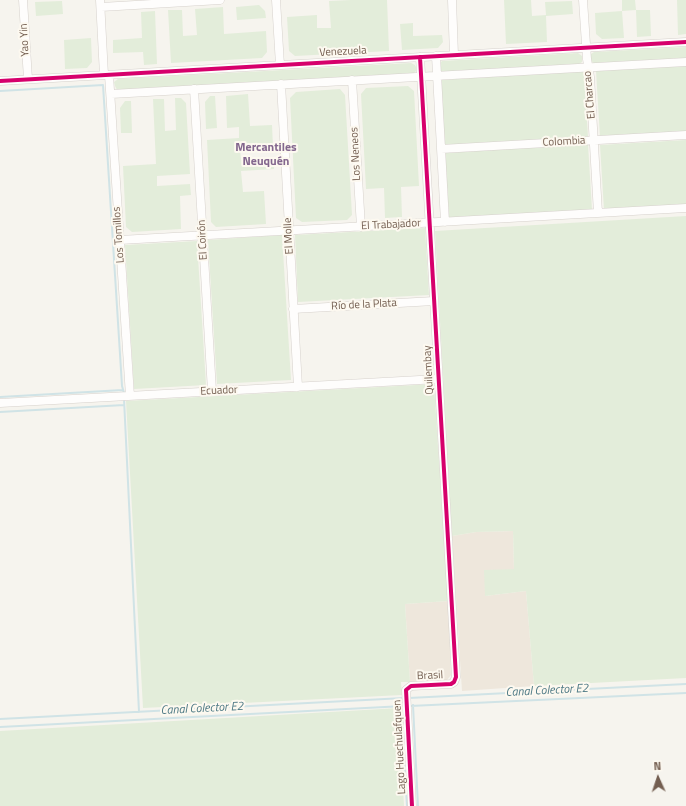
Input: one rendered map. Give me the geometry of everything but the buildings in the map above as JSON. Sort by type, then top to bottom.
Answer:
[{"type":"street","name":"Yao Yin","points":[[23,0],[28,79]]},
{"type":"street","points":[[100,3],[220,0]]},
{"type":"street","points":[[276,0],[280,65]]},
{"type":"street","points":[[452,0],[454,55]]},
{"type":"street","name":"El Charcao","points":[[583,0],[598,213]]},
{"type":"street","name":"Los Tomillos","points":[[100,3],[107,75],[111,94],[130,396]]},
{"type":"street","name":"Venezuela","points":[[0,81],[686,42]]},
{"type":"street","points":[[436,56],[445,222]]},
{"type":"street","name":"Quilembay","points":[[420,57],[456,679],[454,682]]},
{"type":"street","points":[[111,94],[686,62]]},
{"type":"street","name":"Los Neneos","points":[[352,80],[360,227]]},
{"type":"street","name":"El Molle","points":[[281,84],[288,231],[298,387]]},
{"type":"street","name":"El Coirón","points":[[194,89],[212,391]]},
{"type":"street","name":"Colombia","points":[[441,150],[686,135]]},
{"type":"street","name":"El Trabajador","points":[[120,240],[686,208]]},
{"type":"street","name":"Río de la Plata","points":[[293,309],[434,301]]},
{"type":"street","name":"Ecuador","points":[[0,403],[438,379]]},
{"type":"street","name":"Brasil","points":[[407,688],[411,686],[449,684],[454,682]]},
{"type":"street","name":"Lago Huechulafquen","points":[[407,688],[406,693],[412,806]]},
{"type":"shaded area","points":[[513,531],[514,569],[485,596],[526,591],[534,686],[462,691],[452,536],[476,532]]},
{"type":"shaded area","points":[[448,601],[451,675],[447,680],[410,682],[405,604]]},
{"type":"green space","points":[[387,0],[389,51],[295,56],[289,51],[287,17],[317,15],[317,28],[331,28],[329,1]]},
{"type":"green space","points":[[504,0],[531,0],[532,16],[546,15],[545,2],[572,1],[573,14],[546,16],[547,42],[506,44]]},
{"type":"green space","points":[[622,0],[635,0],[636,10],[622,11]]},
{"type":"green space","points":[[677,0],[686,0],[686,34],[678,35]]},
{"type":"green space","points":[[62,1],[63,14],[36,16],[35,2]]},
{"type":"green space","points":[[259,5],[265,11],[266,18],[237,20],[236,7]]},
{"type":"green space","points":[[223,7],[224,34],[266,31],[267,52],[262,58],[171,63],[168,10],[182,10],[183,36],[197,35],[195,9]]},
{"type":"green space","points":[[636,10],[650,10],[651,36],[637,37]]},
{"type":"green space","points":[[155,11],[157,64],[144,65],[143,52],[113,53],[113,40],[142,38],[141,12]]},
{"type":"green space","points":[[622,11],[624,38],[602,39],[596,34],[595,13]]},
{"type":"green space","points":[[413,23],[413,36],[442,35],[443,42],[438,48],[402,50],[400,24]]},
{"type":"green space","points":[[91,38],[92,62],[87,68],[65,69],[64,40]]},
{"type":"green space","points":[[686,47],[686,58],[595,64],[591,61],[590,57],[594,52]]},
{"type":"green space","points":[[578,53],[582,56],[582,62],[579,64],[440,71],[440,63],[442,61]]},
{"type":"green space","points":[[411,63],[416,67],[416,71],[413,74],[119,90],[117,90],[114,82],[118,79]]},
{"type":"green space","points":[[686,65],[686,131],[600,137],[596,71]]},
{"type":"green space","points":[[584,71],[588,137],[444,146],[440,80]]},
{"type":"green space","points":[[408,86],[414,91],[419,186],[401,187],[402,217],[385,218],[384,188],[366,189],[361,94],[366,88]]},
{"type":"green space","points":[[340,89],[345,95],[352,215],[347,220],[302,222],[296,218],[290,98],[296,92]]},
{"type":"green space","points":[[248,94],[250,126],[272,125],[273,147],[240,149],[241,160],[274,158],[274,169],[241,171],[243,192],[264,191],[266,224],[216,227],[211,222],[207,140],[239,138],[239,127],[227,128],[226,96]]},
{"type":"green space","points":[[210,96],[215,96],[217,128],[206,129],[205,102]]},
{"type":"green space","points":[[175,98],[181,98],[186,103],[190,174],[157,176],[157,186],[190,184],[191,195],[180,196],[181,229],[132,232],[126,227],[123,166],[156,164],[153,99],[164,99],[165,131],[176,130]]},
{"type":"green space","points":[[125,101],[131,101],[132,133],[121,133],[120,108]]},
{"type":"green space","points":[[686,140],[686,205],[604,210],[600,145]]},
{"type":"green space","points":[[588,144],[592,210],[449,219],[445,153]]},
{"type":"green space","points":[[686,216],[686,678],[534,686],[526,591],[485,596],[484,570],[514,569],[513,531],[476,532],[452,536],[435,231]]},
{"type":"green space","points":[[425,228],[429,295],[298,302],[295,235]]},
{"type":"green space","points":[[282,235],[291,380],[217,384],[208,240]]},
{"type":"green space","points":[[197,241],[206,385],[134,389],[125,245]]},
{"type":"green space","points":[[434,384],[448,601],[405,604],[410,682],[401,682],[402,695],[143,708],[126,401]]},
{"type":"green space","points":[[399,708],[404,806],[0,806],[0,731]]},
{"type":"waterway","points":[[0,91],[103,85],[122,386],[124,393]]},
{"type":"waterway","points":[[0,397],[123,390]]},
{"type":"waterway","points":[[124,399],[139,712]]},
{"type":"waterway","points":[[0,412],[124,405]]},
{"type":"waterway","name":"Canal Colector E2","points":[[409,698],[686,684]]},
{"type":"waterway","points":[[410,706],[686,693]]},
{"type":"waterway","name":"Canal Colector E2","points":[[0,719],[404,698]]},
{"type":"waterway","points":[[413,705],[418,806]]},
{"type":"waterway","points":[[401,706],[407,806]]},
{"type":"waterway","points":[[0,727],[404,706]]},
{"type":"cycle path","points":[[0,81],[686,42]]},
{"type":"cycle path","points":[[412,806],[406,690],[411,686],[451,684],[454,682],[456,677],[420,57]]},
{"type":"district","name":"Mercantiles Neuquén","points":[[266,155]]}]
